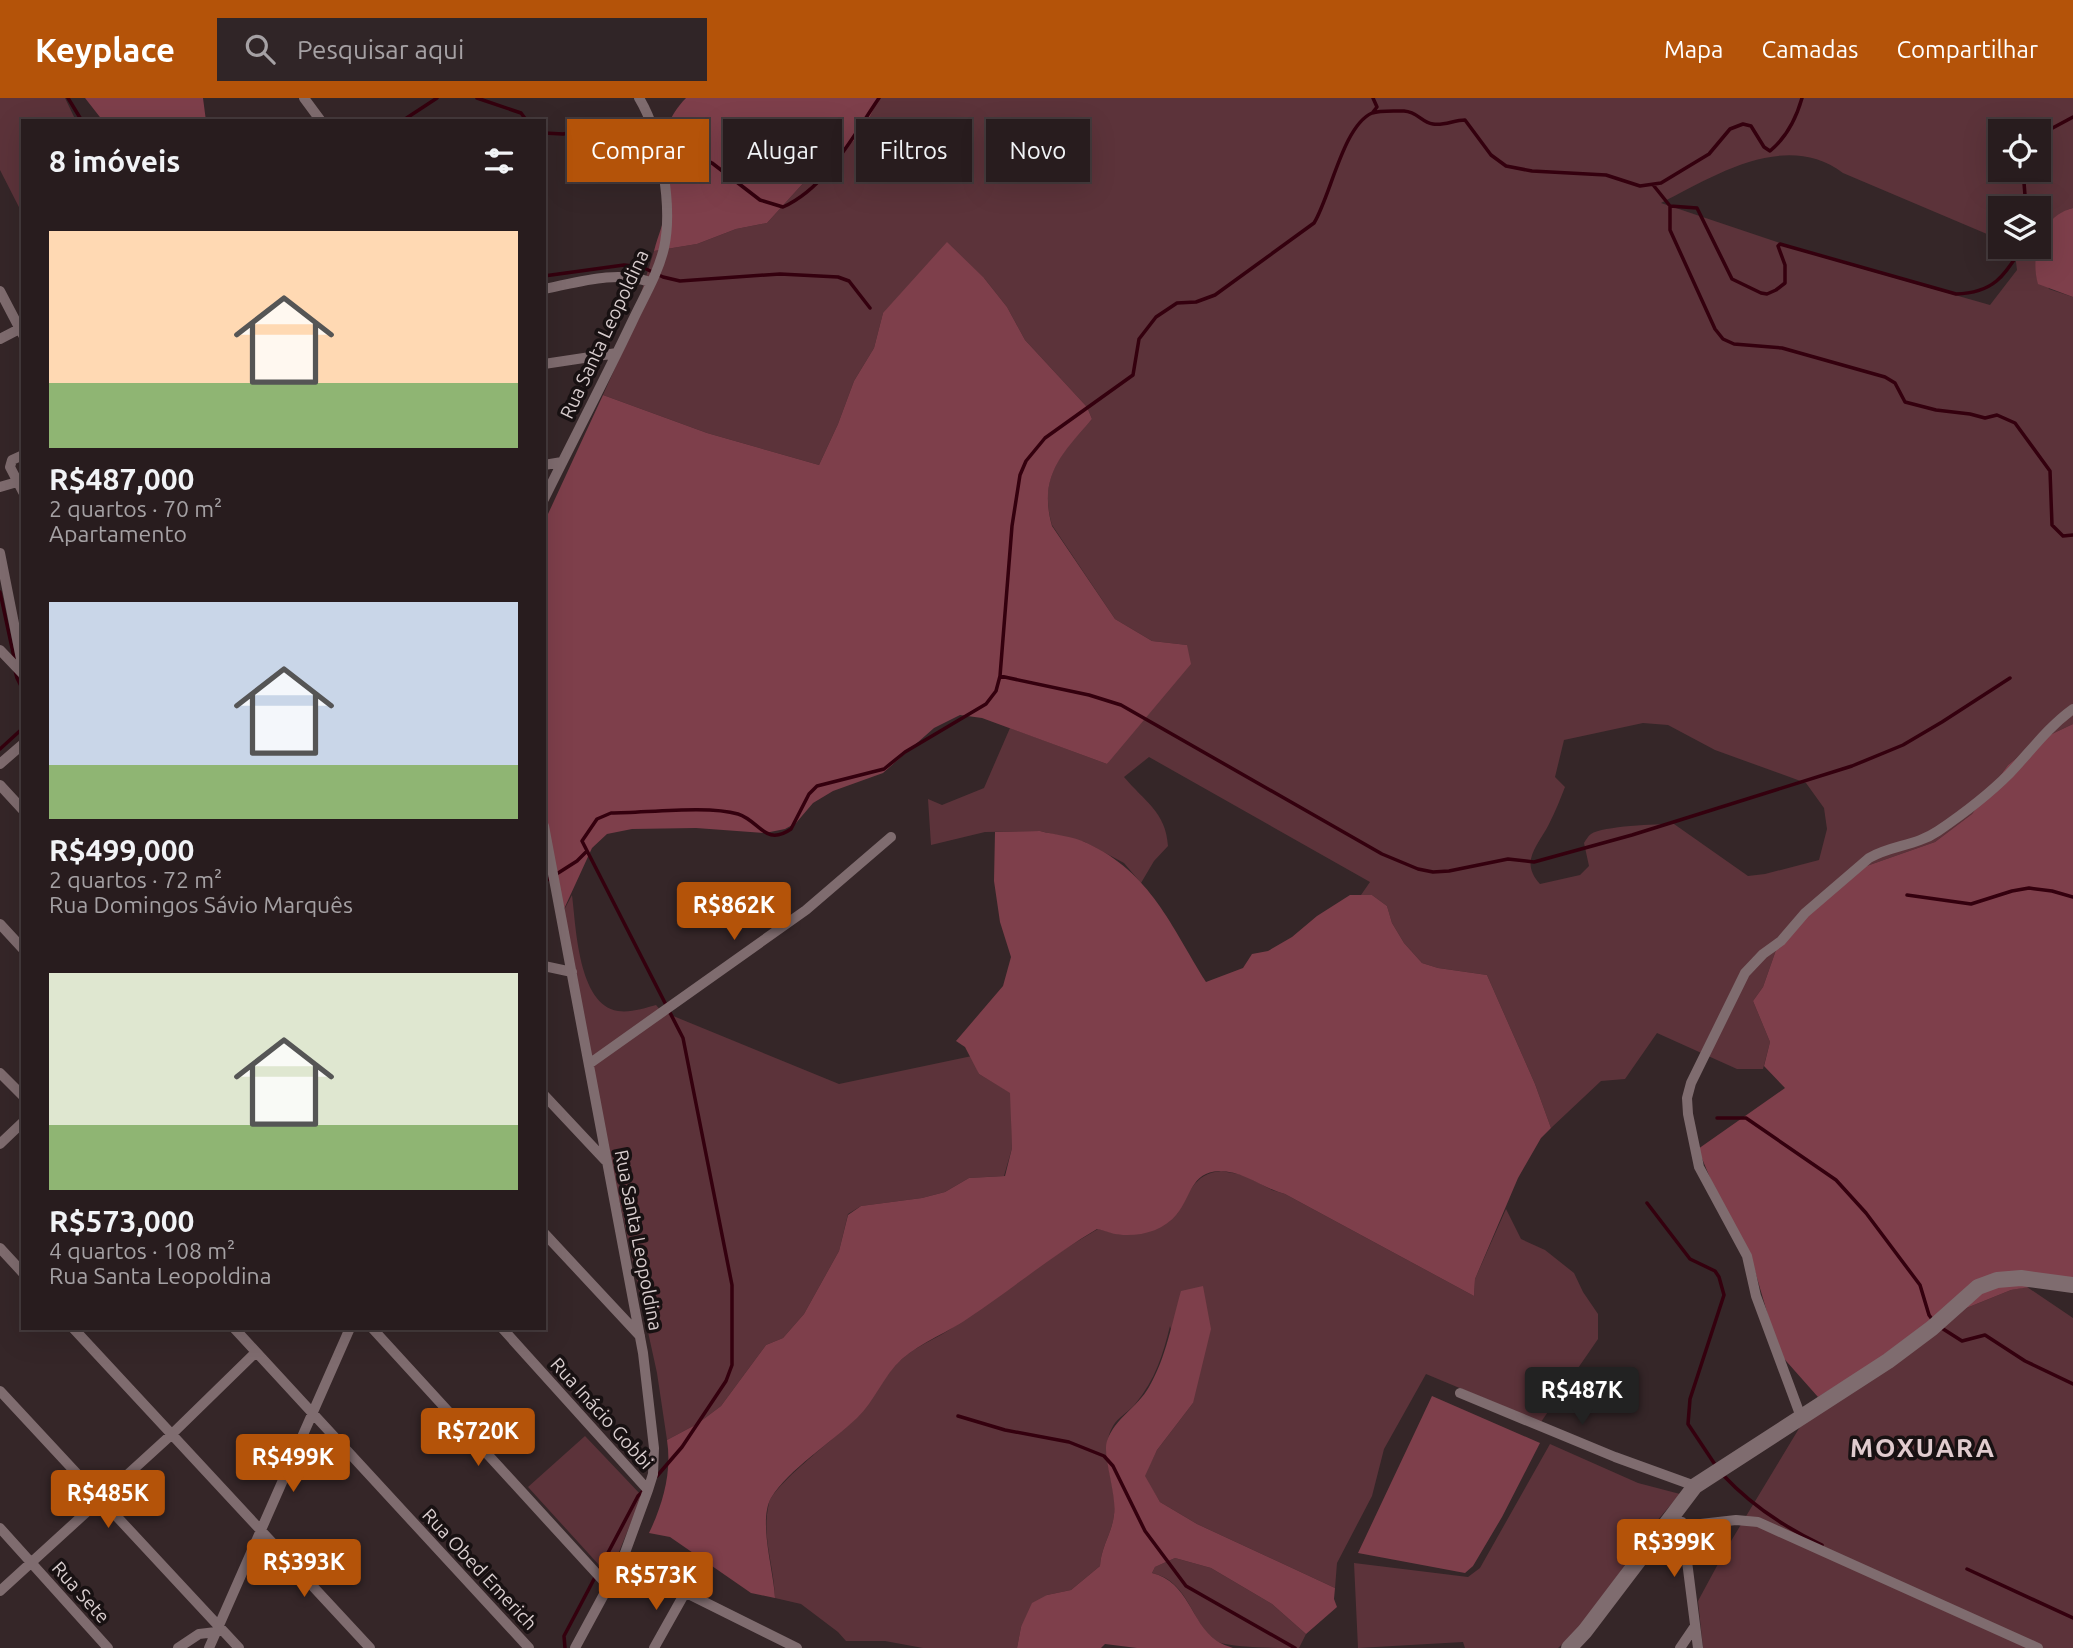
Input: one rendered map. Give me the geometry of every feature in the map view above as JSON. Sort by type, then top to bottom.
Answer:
[{"type":"street","points":[[304,98],[320,119]]},
{"type":"street","name":"Rua Santa Leopoldina","points":[[546,495],[617,353],[664,248],[666,217],[661,156],[655,131],[639,98]]},
{"type":"street","points":[[546,289],[588,280],[632,276],[650,282]]},
{"type":"street","points":[[0,291],[21,328]]},
{"type":"street","points":[[0,339],[21,330]]},
{"type":"street","points":[[546,364],[617,353]]},
{"type":"street","points":[[21,456],[10,463],[10,471],[21,489]]},
{"type":"street","points":[[546,465],[562,462]]},
{"type":"street","points":[[0,487],[17,482]]},
{"type":"street","points":[[0,553],[21,667]]},
{"type":"street","points":[[0,650],[21,671]]},
{"type":"street","points":[[1801,1417],[1756,1296],[1747,1256],[1699,1167],[1688,1114],[1687,1098],[1691,1083],[1745,973],[1763,954],[1781,941],[1794,922],[1869,858],[1883,850],[1918,842],[1965,811],[2006,776],[2048,731],[2073,709]]},
{"type":"street","points":[[0,765],[21,746]]},
{"type":"street","points":[[0,785],[21,808]]},
{"type":"street","name":"Rua Santa Leopoldina","points":[[546,836],[640,1336],[654,1448],[653,1474],[622,1561],[575,1648]]},
{"type":"street","points":[[589,1064],[806,910],[891,837]]},
{"type":"street","points":[[0,924],[21,948]]},
{"type":"street","points":[[546,966],[572,972]]},
{"type":"street","points":[[0,1073],[21,1094]]},
{"type":"street","points":[[546,1097],[606,1161]]},
{"type":"street","points":[[0,1144],[21,1124]]},
{"type":"street","points":[[546,1235],[640,1336]]},
{"type":"street","points":[[0,1248],[21,1271]]},
{"type":"street","points":[[1569,1648],[1586,1631],[1695,1486],[1888,1361],[1932,1328],[1978,1287],[1997,1280],[2021,1278],[2073,1285]]},
{"type":"street","points":[[76,1330],[370,1648]]},
{"type":"street","name":"Rua Obed Emerich","points":[[236,1330],[529,1648]]},
{"type":"street","points":[[209,1648],[349,1330]]},
{"type":"street","points":[[374,1330],[608,1586]]},
{"type":"street","name":"Rua Inácio Gobbi","points":[[504,1330],[648,1490]]},
{"type":"street","points":[[0,1591],[171,1435],[256,1352]]},
{"type":"street","points":[[0,1391],[102,1499],[217,1629],[239,1648]]},
{"type":"street","points":[[1460,1394],[1615,1457],[1695,1486]]},
{"type":"street","points":[[1680,1505],[1698,1648]]},
{"type":"street","points":[[1683,1526],[1736,1520],[1758,1522],[2038,1648]]},
{"type":"street","name":"Rua Sete","points":[[0,1528],[108,1648]]},
{"type":"street","points":[[622,1561],[797,1648]]},
{"type":"street","points":[[654,1648],[685,1591]]},
{"type":"street","points":[[1680,1648],[1695,1626]]},
{"type":"street","points":[[178,1648],[199,1634],[217,1629]]},
{"type":"shaded area","points":[[0,98],[65,98],[75,119],[21,119],[21,211],[0,170]]},
{"type":"shaded area","points":[[85,98],[203,98],[206,119],[101,119]]},
{"type":"shaded area","points":[[686,98],[879,98],[869,119],[856,119],[856,139],[842,150],[842,119],[723,119],[723,182],[804,182],[767,223],[736,229],[697,244],[654,251],[664,220],[667,182],[709,182],[709,119],[671,119]]},
{"type":"shaded area","points":[[879,98],[2073,98],[2073,208],[2067,210],[2051,228],[2051,196],[1988,196],[1988,234],[1843,173],[1821,161],[1798,156],[1775,156],[1751,161],[1704,180],[1661,203],[1825,258],[1990,305],[2017,270],[2016,259],[2038,259],[2049,289],[2073,297],[2073,724],[2039,740],[2008,765],[1972,814],[1935,842],[1858,869],[1776,950],[1763,987],[1753,1001],[1770,1042],[1763,1069],[1737,1069],[1657,1033],[1625,1079],[1601,1081],[1551,1128],[1535,1084],[1487,975],[1422,963],[1404,943],[1392,923],[1387,906],[1372,895],[1361,895],[1370,882],[1149,757],[1124,777],[1153,808],[1163,824],[1168,846],[1154,861],[1141,883],[1124,863],[1085,842],[1040,831],[985,832],[931,845],[928,799],[942,805],[984,788],[1010,728],[1107,764],[1187,645],[1152,641],[1115,619],[1052,525],[1048,508],[1051,479],[1062,455],[1092,419],[1087,407],[1025,340],[1007,307],[984,278],[883,313],[874,348],[854,381],[819,465],[707,433],[603,395],[624,348],[654,251],[697,244],[736,229],[767,223],[804,182],[842,182],[842,150],[856,139],[856,182],[972,182],[972,119],[869,119]],"holes":[[[1643,723],[1668,725],[1715,750],[1806,783],[1824,808],[1827,829],[1819,860],[1748,876],[1674,824],[1631,826],[1591,834],[1584,843],[1589,866],[1580,875],[1540,884],[1531,868],[1532,854],[1565,787],[1555,777],[1564,740]]]},
{"type":"shaded area","points":[[2073,208],[2073,297],[2038,284],[2036,273],[2035,259],[2051,259],[2051,220]]},
{"type":"shaded area","points":[[947,242],[984,278],[1007,307],[1025,340],[1087,407],[1092,419],[1062,455],[1051,479],[1048,508],[1052,526],[1115,619],[1152,641],[1187,645],[1191,664],[1107,764],[982,718],[960,715],[934,728],[883,773],[833,791],[813,803],[796,823],[785,829],[765,833],[696,828],[632,829],[607,834],[592,848],[564,909],[546,824],[546,520],[603,395],[707,433],[819,465],[854,381],[874,348],[883,313]]},
{"type":"shaded area","points":[[2073,724],[2073,1292],[2035,1286],[2011,1290],[1954,1313],[1818,1397],[1779,1353],[1750,1254],[1716,1192],[1698,1149],[1785,1088],[1764,1066],[1770,1042],[1753,1001],[1763,987],[1776,950],[1797,924],[1858,869],[1935,842],[1972,814],[2008,765],[2039,740]]},
{"type":"shaded area","points":[[1040,831],[1087,843],[1128,870],[1144,885],[1170,921],[1206,982],[1243,968],[1252,954],[1268,951],[1292,937],[1317,916],[1350,895],[1372,895],[1387,906],[1392,923],[1404,943],[1422,963],[1487,975],[1535,1084],[1551,1128],[1541,1138],[1518,1178],[1475,1279],[1474,1296],[1285,1194],[1228,1172],[1210,1172],[1203,1176],[1193,1186],[1172,1220],[1159,1228],[1131,1235],[1097,1229],[962,1322],[902,1359],[857,1418],[788,1477],[771,1498],[767,1508],[766,1533],[775,1598],[751,1593],[670,1537],[649,1533],[665,1488],[667,1440],[697,1424],[721,1406],[766,1345],[783,1338],[804,1314],[839,1251],[848,1215],[861,1206],[922,1198],[945,1192],[969,1178],[1005,1176],[1012,1148],[1010,1093],[979,1074],[965,1047],[956,1041],[1003,986],[1011,957],[1000,922],[994,881],[995,832]]},
{"type":"shaded area","points":[[572,895],[578,944],[587,980],[594,995],[605,1006],[623,1011],[656,1005],[661,1011],[839,1084],[972,1056],[979,1074],[1011,1093],[1012,1148],[1004,1176],[969,1178],[945,1192],[922,1198],[861,1206],[848,1214],[839,1251],[804,1314],[783,1338],[766,1345],[721,1406],[697,1424],[667,1440],[657,1373],[606,1140],[564,910]]},
{"type":"shaded area","points":[[1221,1171],[1244,1175],[1285,1194],[1474,1296],[1475,1279],[1506,1209],[1521,1239],[1545,1250],[1574,1273],[1598,1314],[1598,1339],[1541,1422],[1426,1374],[1384,1449],[1372,1496],[1337,1563],[1335,1588],[1197,1524],[1160,1502],[1144,1476],[1157,1450],[1193,1403],[1170,1326],[1153,1376],[1143,1394],[1115,1423],[1109,1436],[1107,1458],[1114,1515],[1100,1566],[1071,1590],[1047,1595],[1021,1627],[1017,1648],[923,1648],[885,1641],[846,1641],[801,1604],[775,1598],[766,1527],[769,1503],[773,1495],[792,1474],[857,1417],[902,1359],[1098,1229],[1121,1235],[1177,1214],[1198,1180]]},
{"type":"shaded area","points":[[1203,1286],[1211,1329],[1193,1403],[1157,1450],[1145,1476],[1160,1502],[1197,1524],[1335,1588],[1334,1599],[1337,1607],[1306,1634],[1272,1604],[1211,1568],[1175,1558],[1155,1567],[1152,1573],[1174,1585],[1208,1633],[1233,1648],[1137,1648],[1105,1644],[1101,1648],[1017,1648],[1021,1627],[1032,1603],[1047,1595],[1071,1590],[1100,1566],[1114,1515],[1106,1456],[1107,1441],[1115,1426],[1144,1394],[1155,1376],[1181,1291]]},
{"type":"shaded area","points":[[2027,1287],[2073,1318],[2073,1648],[1703,1648],[1698,1601],[1818,1397],[1954,1313],[2011,1290]]},
{"type":"shaded area","points":[[1432,1396],[1540,1443],[1502,1517],[1473,1566],[1465,1573],[1358,1553]]},
{"type":"shaded area","points":[[585,1436],[642,1496],[609,1576],[528,1487]]},
{"type":"shaded area","points":[[1550,1444],[1638,1483],[1680,1494],[1650,1529],[1584,1624],[1558,1648],[1465,1648],[1463,1642],[1358,1648],[1354,1563],[1468,1577],[1480,1568]]},
{"type":"shaded area","points":[[1175,1558],[1211,1568],[1272,1604],[1306,1634],[1299,1648],[1245,1647],[1218,1642],[1201,1625],[1174,1585],[1152,1573],[1155,1567]]},
{"type":"waterway","points":[[68,98],[81,119]]},
{"type":"waterway","points":[[405,119],[437,98]]},
{"type":"waterway","points":[[477,98],[521,113],[526,119]]},
{"type":"waterway","points":[[546,133],[605,130],[628,135],[646,144],[686,149],[712,163],[760,200],[783,207],[799,198],[826,174],[879,98]]},
{"type":"waterway","points":[[1373,98],[1377,107],[1373,112]]},
{"type":"waterway","points":[[657,1476],[682,1447],[726,1381],[732,1365],[732,1285],[683,1038],[582,841],[597,819],[611,813],[725,811],[746,817],[769,834],[782,834],[791,829],[809,794],[817,786],[884,769],[905,752],[986,704],[996,691],[1000,676],[1012,526],[1020,475],[1026,461],[1045,438],[1133,375],[1139,339],[1156,317],[1177,303],[1196,302],[1215,295],[1314,223],[1345,146],[1362,120],[1372,113],[1404,111],[1437,124],[1465,120],[1491,155],[1506,166],[1532,171],[1606,175],[1640,186],[1661,183],[1709,154],[1730,129],[1743,124],[1751,126],[1764,147],[1770,151],[1790,127],[1802,98]]},
{"type":"waterway","points":[[2051,129],[2073,117]]},
{"type":"waterway","points":[[2024,182],[2025,196]]},
{"type":"waterway","points":[[1654,186],[1670,206],[1670,230],[1715,329],[1723,339],[1734,344],[1782,348],[1885,377],[1895,383],[1905,402],[1985,418],[1997,415],[2015,423],[2050,471],[2052,525],[2063,536],[2073,535]]},
{"type":"waterway","points":[[1670,206],[1697,208],[1732,279],[1767,294],[1785,283],[1785,265],[1778,246],[1780,244],[1956,294],[1989,286],[2014,259]]},
{"type":"waterway","points":[[546,276],[624,265],[642,267],[663,277],[680,281],[780,274],[838,277],[849,281],[870,308]]},
{"type":"waterway","points":[[0,592],[15,662]]},
{"type":"waterway","points":[[15,670],[21,686]]},
{"type":"waterway","points":[[1000,676],[1089,695],[1121,705],[1382,854],[1418,869],[1433,872],[1508,859],[1534,862],[1632,835],[1852,766],[1903,745],[2010,678]]},
{"type":"waterway","points":[[0,749],[21,730]]},
{"type":"waterway","points":[[546,881],[577,861],[587,851]]},
{"type":"waterway","points":[[1907,895],[1971,904],[2029,888],[2073,897]]},
{"type":"waterway","points":[[1717,1118],[1746,1118],[1836,1180],[1866,1213],[1920,1285],[1929,1315],[1934,1322]]},
{"type":"waterway","points":[[1647,1203],[1690,1259],[1715,1271],[1724,1295],[1690,1399],[1688,1424],[1716,1466]]},
{"type":"waterway","points":[[1940,1327],[1962,1341],[1985,1335],[2025,1361],[2073,1384]]},
{"type":"waterway","points":[[958,1416],[1005,1430],[1069,1442],[1104,1456],[1113,1466],[1145,1531],[1186,1586],[1295,1648]]},
{"type":"waterway","points":[[1723,1475],[1769,1514],[1822,1545]]},
{"type":"waterway","points":[[565,1648],[564,1636],[638,1496],[645,1489]]},
{"type":"waterway","points":[[1967,1569],[2073,1618]]},
{"type":"district","name":"MOXUARA","points":[[1923,1448]]}]
